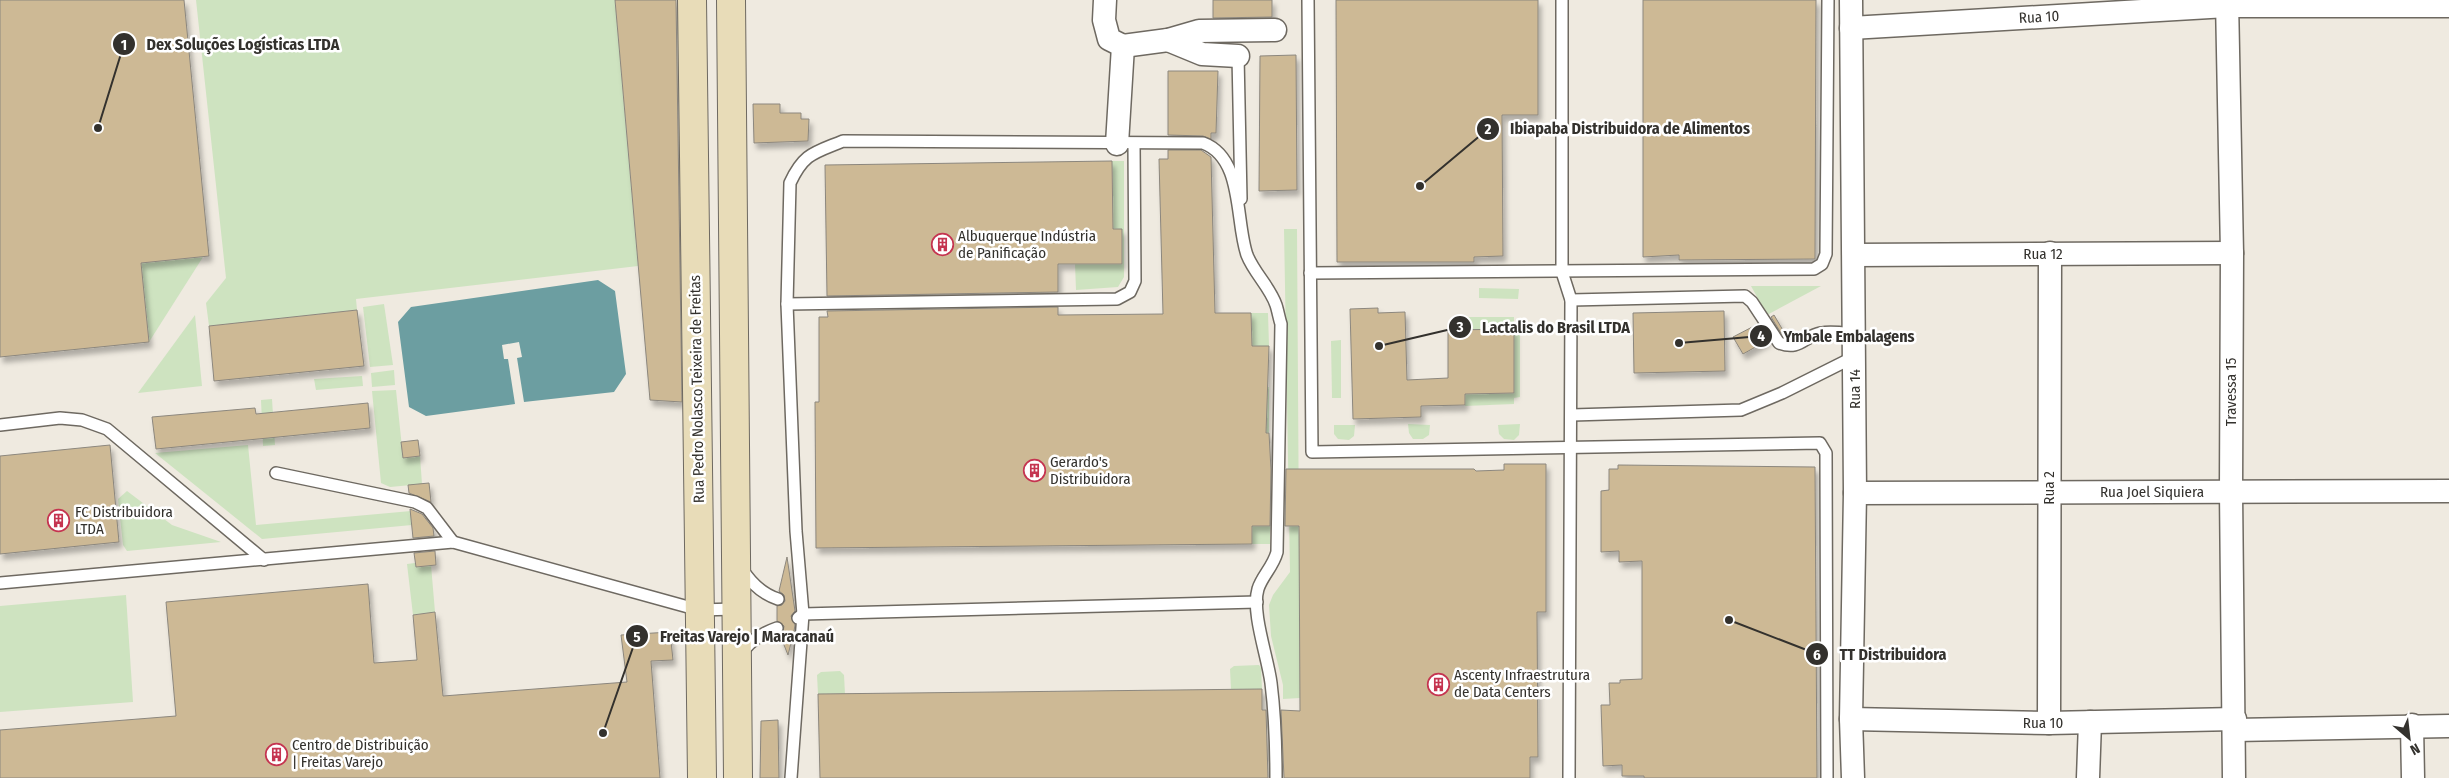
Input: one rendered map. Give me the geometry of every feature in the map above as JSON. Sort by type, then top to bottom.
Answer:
[{"type":"main road","name":"Rua Pedro Nolasco Teixeira de Freitas","points":[[692,0],[702,778]]},
{"type":"main road","points":[[731,0],[734,556],[738,778]]},
{"type":"main road","points":[[695,149],[732,150]]},
{"type":"street","points":[[1105,0],[1104,20],[1109,39],[1123,46],[1168,40],[1199,31],[1276,30]]},
{"type":"street","name":"Rua 14","points":[[1851,0],[1855,493],[1851,719],[1853,778]]},
{"type":"street","name":"Rua 10","points":[[1851,28],[2227,3],[2449,6]]},
{"type":"street","name":"Travessa 15","points":[[2227,3],[2232,254],[2231,492],[2235,724],[2234,778]]},
{"type":"street","points":[[1168,40],[1202,54],[1238,56]]},
{"type":"street","points":[[1123,46],[1125,144]]},
{"type":"street","name":"Rua 2","points":[[2049,723],[2050,253]]},
{"type":"street","name":"Rua 12","points":[[1854,255],[2232,254]]},
{"type":"street","name":"Rua Joel Siquiera","points":[[1855,493],[2449,491]]},
{"type":"street","name":"Rua 10","points":[[1851,719],[2049,723],[2449,726]]},
{"type":"street","points":[[2088,778],[2090,722]]},
{"type":"street","points":[[2412,725],[2413,778]]},
{"type":"lane","points":[[1308,0],[1312,452],[1820,443],[1826,453],[1827,778]]},
{"type":"lane","points":[[1562,0],[1562,272],[1571,300],[1569,778]]},
{"type":"lane","points":[[1310,273],[1814,269],[1822,264],[1826,254],[1828,0]]},
{"type":"lane","points":[[1238,56],[1242,225]]},
{"type":"lane","points":[[791,778],[798,614],[787,304],[790,183],[799,165],[814,153],[843,141],[1203,143],[1215,147],[1225,160],[1232,178],[1247,255],[1276,304],[1282,346],[1277,552],[1273,565],[1258,589],[1257,602],[1271,682],[1276,728],[1276,778]]},
{"type":"lane","points":[[787,304],[1117,299],[1130,292],[1135,281],[1125,144]]},
{"type":"lane","points":[[1571,300],[1745,296],[1752,302],[1779,343],[1798,345],[1820,333],[1854,334]]},
{"type":"lane","points":[[1572,415],[1741,410],[1782,393],[1854,357]]},
{"type":"lane","points":[[0,425],[60,418],[82,420],[107,429],[264,560]]},
{"type":"lane","points":[[276,473],[415,502],[427,508],[453,542]]},
{"type":"lane","points":[[0,583],[453,542],[699,610],[735,609]]},
{"type":"lane","points":[[734,556],[749,580],[767,596],[778,599]]},
{"type":"lane","points":[[798,614],[1257,602]]},
{"type":"lane","points":[[736,663],[748,644],[766,632],[777,628]]},
{"type":"green space","points":[[196,0],[615,0],[638,266],[356,299],[357,310],[209,326],[206,303],[226,278]]},
{"type":"green space","points":[[1112,161],[1124,161],[1124,277],[1118,287],[1076,290],[1075,264],[1122,264],[1122,229],[1070,229],[1070,204],[1113,203]]},
{"type":"green space","points":[[1284,229],[1297,229],[1300,698],[1283,699],[1283,685],[1271,636],[1269,605],[1273,595],[1290,572]]},
{"type":"green space","points":[[203,257],[149,342],[141,263]]},
{"type":"green space","points":[[1751,286],[1821,286],[1767,315]]},
{"type":"green space","points":[[1479,288],[1519,289],[1518,299],[1479,298]]},
{"type":"green space","points":[[384,304],[393,365],[370,367],[363,307]]},
{"type":"green space","points":[[1251,313],[1268,313],[1269,346],[1252,346]]},
{"type":"green space","points":[[195,315],[202,386],[138,393]]},
{"type":"green space","points":[[1463,317],[1514,317],[1514,324],[1520,325],[1520,397],[1514,398],[1514,404],[1465,406],[1465,394],[1514,393],[1514,330],[1463,330]]},
{"type":"green space","points":[[1341,340],[1341,398],[1332,398],[1331,341]]},
{"type":"green space","points":[[394,370],[395,385],[372,387],[371,373]]},
{"type":"green space","points":[[362,376],[363,386],[316,390],[314,379]]},
{"type":"green space","points":[[1252,387],[1269,387],[1269,433],[1266,433]]},
{"type":"green space","points":[[396,390],[403,457],[420,456],[422,484],[390,487],[381,483],[372,391]]},
{"type":"green space","points":[[272,399],[275,445],[263,446],[261,400]]},
{"type":"green space","points":[[1408,424],[1430,425],[1429,435],[1423,439],[1413,439],[1409,433]]},
{"type":"green space","points":[[1520,424],[1519,435],[1514,440],[1504,439],[1499,434],[1498,425]]},
{"type":"green space","points":[[1334,425],[1355,425],[1354,436],[1349,440],[1338,439],[1334,434]]},
{"type":"green space","points":[[248,445],[256,525],[411,511],[412,525],[262,539],[155,453]]},
{"type":"green space","points":[[127,491],[172,525],[221,542],[127,551],[123,545],[118,499]]},
{"type":"green space","points":[[1252,526],[1270,526],[1270,544],[1252,544]]},
{"type":"green space","points":[[415,563],[416,567],[431,565],[435,612],[413,615],[407,564]]},
{"type":"green space","points":[[126,595],[133,702],[0,712],[0,606]]},
{"type":"green space","points":[[1259,665],[1261,668],[1262,689],[1231,689],[1230,669],[1234,666]]},
{"type":"green space","points":[[840,671],[844,675],[845,694],[818,694],[817,675],[821,672]]},
{"type":"water","points":[[598,280],[615,291],[626,374],[614,392],[524,402],[517,358],[522,357],[519,342],[502,345],[504,359],[508,359],[515,404],[426,416],[409,407],[398,322],[411,307]]},
{"type":"building","points":[[0,0],[184,0],[209,256],[141,263],[149,342],[0,357]]},
{"type":"building","points":[[615,0],[676,0],[682,402],[650,400]]},
{"type":"building","points":[[1213,0],[1272,0],[1272,17],[1213,18]]},
{"type":"building","points":[[1336,0],[1538,0],[1538,115],[1502,115],[1503,256],[1474,257],[1474,262],[1337,262]]},
{"type":"building","points":[[1643,0],[1816,0],[1815,259],[1679,260],[1679,255],[1643,257]]},
{"type":"building","points":[[1296,55],[1297,190],[1259,191],[1260,56]]},
{"type":"building","points":[[1168,71],[1218,71],[1216,133],[1211,133],[1211,139],[1203,136],[1168,135]]},
{"type":"building","points":[[753,104],[780,104],[780,113],[801,113],[801,119],[809,119],[808,141],[754,143]]},
{"type":"building","name":"Gerardo's Distribuidora","points":[[1168,150],[1201,150],[1211,157],[1215,313],[1251,313],[1252,346],[1269,346],[1266,433],[1269,433],[1271,470],[1270,526],[1252,526],[1252,544],[816,548],[815,402],[819,402],[819,317],[828,317],[827,311],[1058,307],[1058,315],[1163,314],[1159,159],[1168,159]]},
{"type":"building","name":"Albuquerque Indústria de Panificação","points":[[1112,161],[1113,229],[1122,229],[1122,264],[1058,264],[1058,292],[827,296],[825,165]]},
{"type":"building","points":[[1378,308],[1378,313],[1405,312],[1407,380],[1448,378],[1448,330],[1514,329],[1514,393],[1465,394],[1465,405],[1421,406],[1421,417],[1353,419],[1350,309]]},
{"type":"building","points":[[357,310],[364,366],[214,381],[209,326]]},
{"type":"building","points":[[1724,311],[1725,371],[1634,373],[1633,313]]},
{"type":"building","points":[[1774,315],[1784,332],[1781,333],[1771,317]]},
{"type":"building","points":[[1758,324],[1768,340],[1743,354],[1733,337]]},
{"type":"building","points":[[368,403],[370,428],[156,449],[152,417],[255,408],[256,414]]},
{"type":"building","points":[[418,440],[420,456],[403,458],[401,442]]},
{"type":"building","name":"FC Distribuidora LTDA","points":[[110,445],[119,542],[0,554],[0,456]]},
{"type":"building","name":"Ascenty Infraestrutura de Data Centers","points":[[1504,464],[1546,464],[1546,612],[1537,612],[1538,757],[1530,757],[1530,778],[1284,778],[1281,710],[1300,711],[1299,526],[1285,526],[1286,469],[1474,469],[1476,471],[1504,470]]},
{"type":"building","points":[[1618,465],[1815,467],[1817,778],[1644,778],[1644,776],[1622,776],[1622,765],[1603,766],[1601,705],[1610,705],[1609,683],[1620,683],[1620,680],[1642,679],[1642,561],[1619,562],[1619,551],[1601,552],[1601,491],[1609,490],[1609,469],[1618,469]]},
{"type":"building","points":[[429,483],[431,502],[409,493],[408,485]]},
{"type":"building","points":[[410,509],[422,514],[433,528],[434,536],[413,538]]},
{"type":"building","points":[[435,551],[436,565],[416,567],[414,553]]},
{"type":"building","points":[[787,557],[795,611],[791,616],[795,625],[788,655],[780,635],[783,632],[784,626],[777,621],[777,606],[782,605],[785,601],[784,595],[779,591]]},
{"type":"building","points":[[368,584],[374,663],[417,660],[413,615],[435,612],[443,696],[627,682],[621,635],[670,632],[673,660],[651,661],[660,778],[0,778],[0,730],[176,716],[166,602]]},
{"type":"building","points":[[1262,689],[1262,710],[1266,710],[1268,778],[820,778],[818,694]]},
{"type":"building","points":[[778,720],[779,778],[760,778],[761,721]]},
{"type":"place","name":"Dex Soluções Logísticas LTDA","points":[[98,128]]},
{"type":"place","name":"Ibiapaba Distribuidora de Alimentos","points":[[1420,186]]},
{"type":"place","name":"Albuquerque Indústria de Panificação","points":[[942,245]]},
{"type":"place","name":"Ymbale Embalagens","points":[[1679,343]]},
{"type":"place","name":"Lactalis do Brasil LTDA","points":[[1379,346]]},
{"type":"place","name":"Gerardo's Distribuidora","points":[[1034,471]]},
{"type":"place","name":"FC Distribuidora LTDA","points":[[59,521]]},
{"type":"place","name":"TT Distribuidora","points":[[1729,620]]},
{"type":"place","name":"Ascenty Infraestrutura de Data Centers","points":[[1438,684]]},
{"type":"place","name":"Freitas Varejo | Maracanaú","points":[[603,733]]},
{"type":"place","name":"Centro de Distribuição | Freitas Varejo","points":[[276,754]]}]
